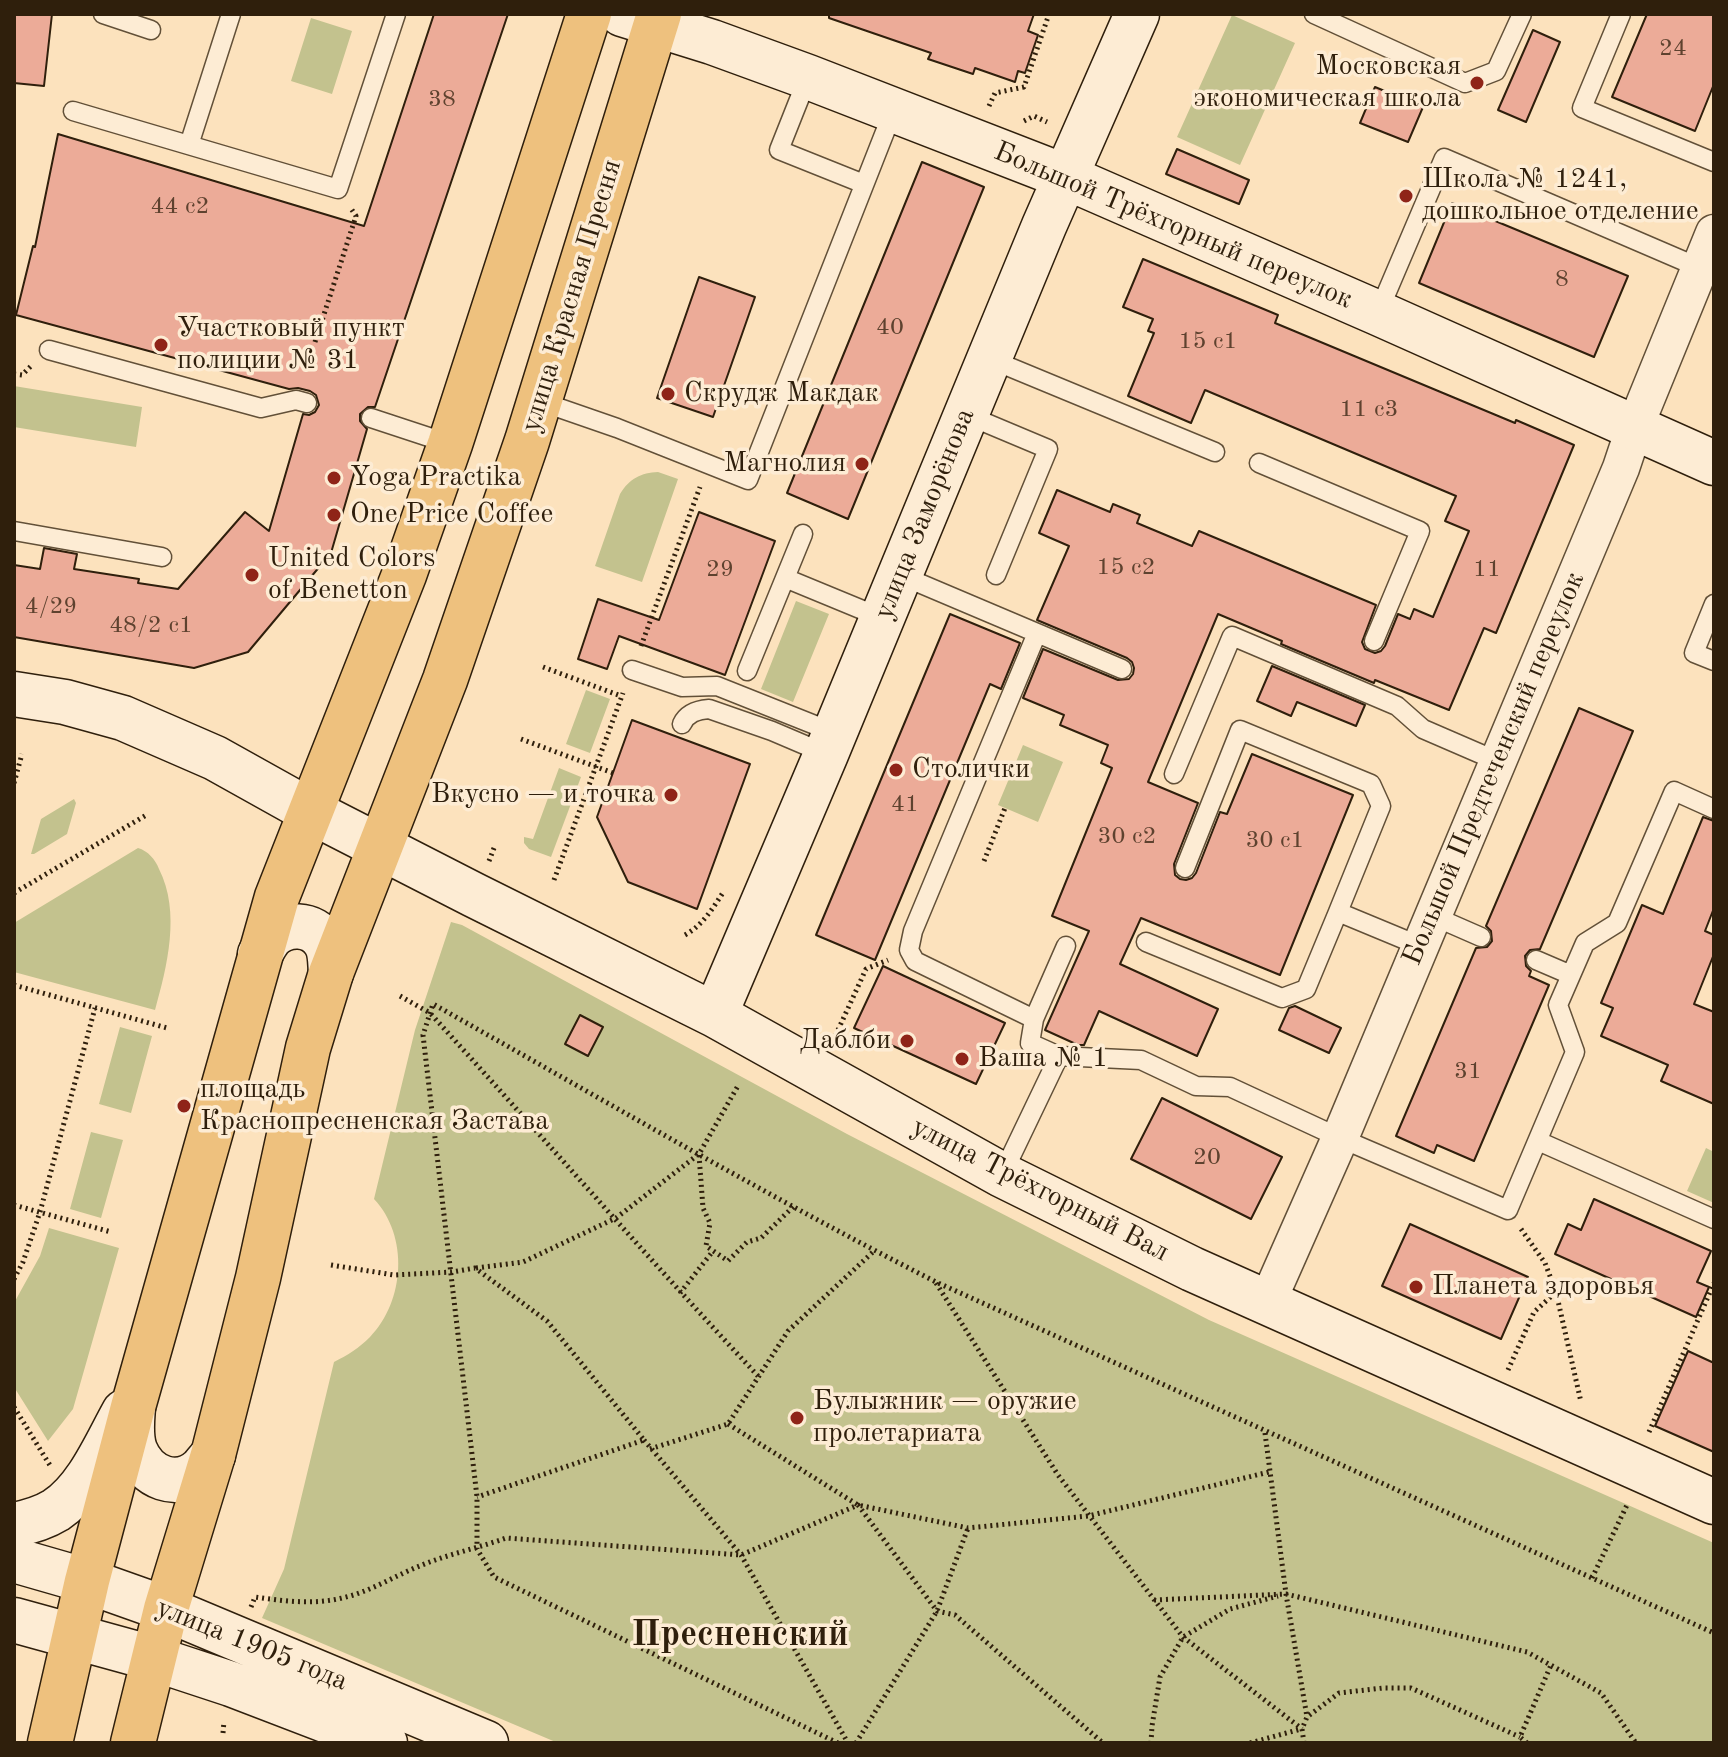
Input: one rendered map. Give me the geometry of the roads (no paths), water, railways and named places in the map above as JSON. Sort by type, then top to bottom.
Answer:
[{"type":"main road","points":[[50,1743],[87,1581],[135,1398],[277,897],[404,575],[450,444],[589,14]]},
{"type":"main road","name":"улица Заморёнова","points":[[715,1015],[1137,14]]},
{"type":"main road","name":"Большой Трёхгорный переулок","points":[[646,17],[1066,177],[1714,463]]},
{"type":"main road","name":"улица Красная Пресня","points":[[381,847],[445,680],[522,456],[646,17]]},
{"type":"main road","name":"улица Трёхгорный Вал","points":[[14,694],[65,702],[123,718],[215,758],[310,811],[715,1015],[1002,1175],[1192,1269],[1714,1502]]},
{"type":"main road","points":[[133,1743],[152,1658],[213,1455],[258,1278],[308,1048],[331,973],[381,847]]},
{"type":"main road","points":[[260,954],[269,939],[281,929],[298,925],[315,931],[325,942],[330,955],[331,973]]},
{"type":"main road","points":[[135,1398],[131,1430],[134,1448],[141,1463],[151,1473],[174,1481],[186,1478],[199,1471],[213,1455]]},
{"type":"main road","points":[[14,1525],[34,1521],[55,1511],[72,1497],[135,1398]]},
{"type":"main road","name":"улица 1905 года","points":[[14,1560],[87,1581],[166,1609],[486,1743]]},
{"type":"main road","name":"улица 1905 года","points":[[14,1620],[152,1658],[231,1684],[385,1743]]},
{"type":"street","name":"Большой Предтеченский переулок","points":[[1267,1303],[1340,1138],[1621,468],[1710,244]]},
{"type":"lane","points":[[103,14],[151,30]]},
{"type":"lane","points":[[189,145],[231,14]]},
{"type":"lane","points":[[73,111],[338,189],[396,14]]},
{"type":"lane","points":[[1314,14],[1465,83],[1496,71],[1522,14]]},
{"type":"lane","points":[[1621,14],[1582,108],[1714,162]]},
{"type":"lane","points":[[808,77],[779,150],[864,184]]},
{"type":"lane","points":[[539,401],[748,480],[894,109]]},
{"type":"lane","points":[[1378,313],[1444,158],[1710,244]]},
{"type":"lane","points":[[49,350],[261,408],[296,400],[307,403]]},
{"type":"lane","points":[[990,359],[1215,452]]},
{"type":"lane","points":[[967,415],[1048,449],[996,575]]},
{"type":"lane","points":[[371,418],[450,444]]},
{"type":"lane","points":[[1259,463],[1420,531],[1374,641]]},
{"type":"lane","points":[[14,531],[162,557]]},
{"type":"lane","points":[[747,671],[803,534]]},
{"type":"lane","points":[[900,575],[1122,669]]},
{"type":"lane","points":[[785,578],[883,618]]},
{"type":"lane","points":[[1714,604],[1694,653],[1714,661]]},
{"type":"lane","points":[[1034,1019],[915,961],[909,950],[913,931],[1037,633]]},
{"type":"lane","points":[[1174,774],[1232,636],[1357,681],[1397,706],[1423,729],[1497,761]]},
{"type":"lane","points":[[632,670],[682,687],[717,686],[831,743]]},
{"type":"lane","points":[[682,724],[700,710],[717,711],[831,743]]},
{"type":"lane","points":[[1146,942],[1282,998],[1306,989],[1381,806],[1371,784],[1240,730],[1185,868]]},
{"type":"lane","points":[[1066,946],[1034,1019],[1030,1043],[1059,1056],[1141,1060],[1196,1086],[1230,1087],[1508,1210],[1575,1052],[1558,1005],[1585,943],[1617,923],[1674,791],[1714,809]]},
{"type":"lane","points":[[1338,912],[1427,931],[1481,937]]},
{"type":"lane","points":[[1536,960],[1571,975]]},
{"type":"lane","points":[[1002,1175],[1059,1056]]},
{"type":"lane","points":[[1538,1141],[1714,1219]]},
{"type":"place","name":"Московская экономическая школа","points":[[1477,83]]},
{"type":"place","name":"Школа № 1241, дошкольное отделение","points":[[1406,196]]},
{"type":"place","name":"Участковый пункт полиции № 31","points":[[161,345]]},
{"type":"place","name":"Скрудж Макдак","points":[[668,394]]},
{"type":"place","name":"Магнолия","points":[[862,464]]},
{"type":"place","name":"Yoga Practika","points":[[334,478]]},
{"type":"place","name":"One Price Coffee","points":[[334,515]]},
{"type":"place","name":"United Colors of Benetton","points":[[252,575]]},
{"type":"place","name":"Столички","points":[[896,770]]},
{"type":"place","name":"Вкусно — и точка","points":[[671,795]]},
{"type":"place","name":"Даблби","points":[[907,1041]]},
{"type":"place","name":"Ваша № 1","points":[[962,1059]]},
{"type":"place","name":"площадь Краснопресненская Застава","points":[[184,1106]]},
{"type":"place","name":"Планета здоровья","points":[[1416,1287]]},
{"type":"place","name":"Булыжник — оружие пролетариата","points":[[797,1418]]},
{"type":"district","name":"Пресненский","points":[[740,1636]]}]
